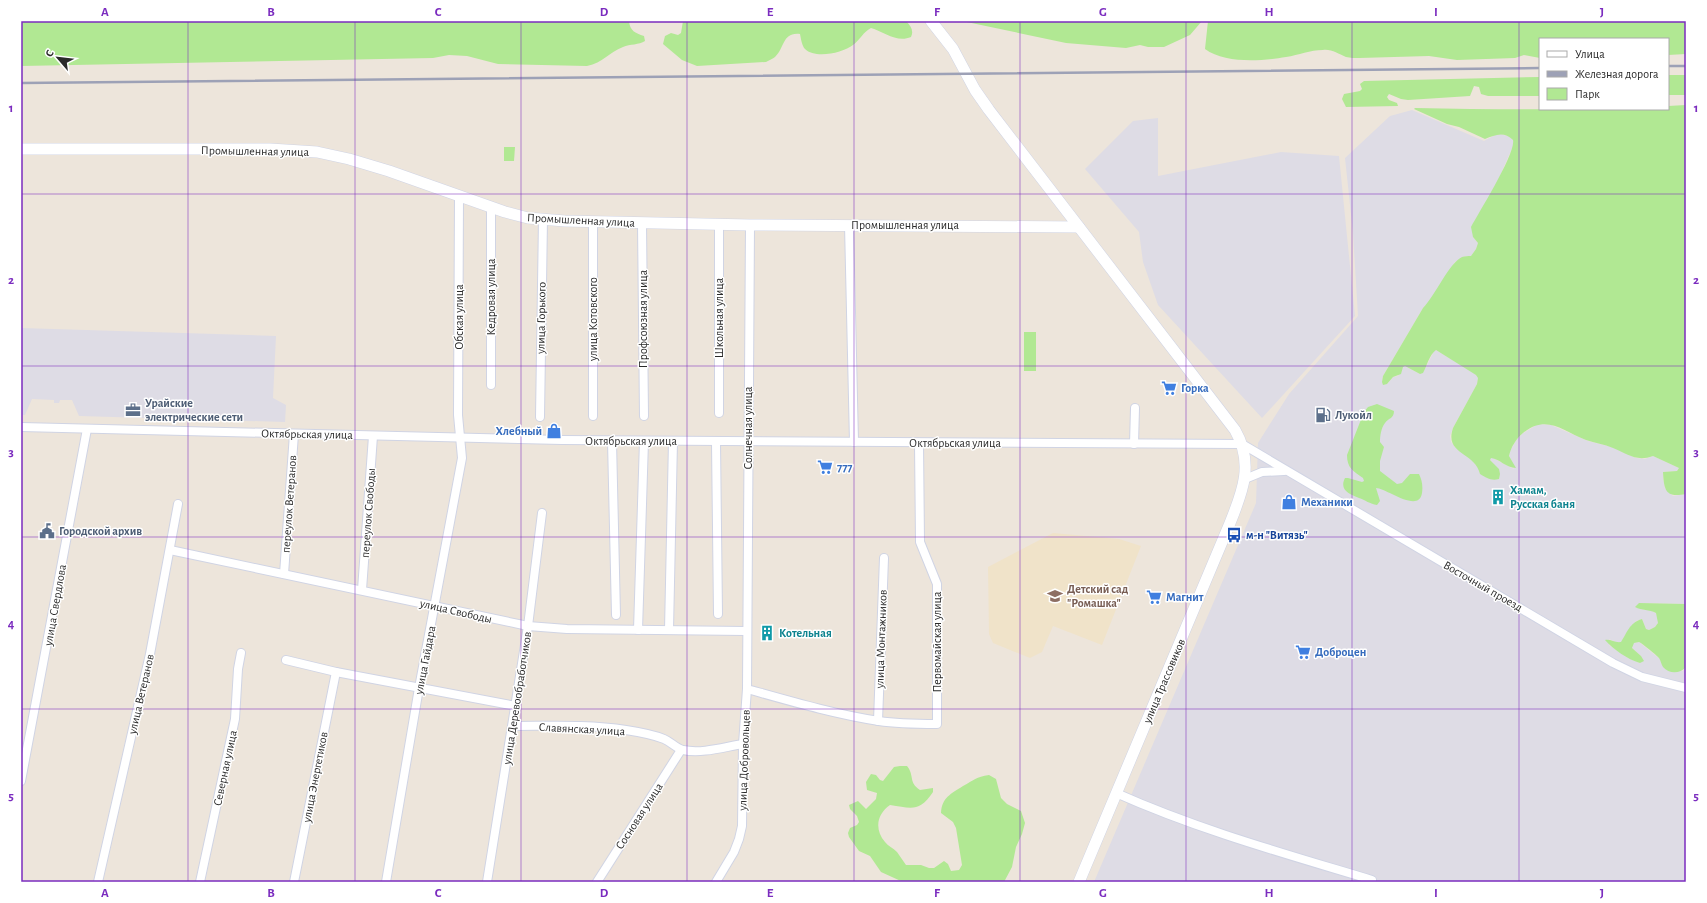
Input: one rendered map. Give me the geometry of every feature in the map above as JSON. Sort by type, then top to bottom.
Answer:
[{"type":"street","points":[[931,21],[953,50],[982,100],[1191,375],[1228,421],[1239,436],[1242,444]]},
{"type":"street","name":"Промышленная улица","points":[[21,149],[302,150],[332,155],[371,165],[491,208],[516,215],[543,219],[593,222],[750,225],[1079,227]]},
{"type":"street","name":"Обская улица","points":[[459,197],[458,415],[461,438]]},
{"type":"street","name":"Кедровая улица","points":[[491,208],[491,385]]},
{"type":"street","name":"улица Горького","points":[[540,417],[543,219]]},
{"type":"street","name":"улица Котовского","points":[[593,222],[593,416]]},
{"type":"street","name":"Профсоюзная улица","points":[[642,223],[644,416]]},
{"type":"street","name":"Школьная улица","points":[[719,224],[719,413]]},
{"type":"street","name":"Солнечная улица","points":[[746,631],[750,225]]},
{"type":"street","points":[[849,225],[854,442]]},
{"type":"street","points":[[1134,444],[1135,408]]},
{"type":"street","name":"Октябрьская улица","points":[[21,427],[612,441],[1242,444]]},
{"type":"street","name":"улица Свердлова","points":[[21,781],[87,429]]},
{"type":"street","name":"переулок Ветеранов","points":[[284,574],[294,434]]},
{"type":"street","name":"переулок Свободы","points":[[362,590],[373,436]]},
{"type":"street","name":"улица Гайдара","points":[[386,882],[419,688],[460,472],[462,458],[461,438]]},
{"type":"street","points":[[612,441],[616,615]]},
{"type":"street","points":[[638,630],[644,441]]},
{"type":"street","points":[[669,630],[673,441]]},
{"type":"street","points":[[716,442],[718,614]]},
{"type":"street","name":"Первомайская улица","points":[[878,721],[903,724],[937,724],[937,584],[920,542],[920,443]]},
{"type":"street","name":"Восточный проезд","points":[[1242,444],[1285,471],[1613,663],[1642,677],[1686,688]]},
{"type":"street","name":"улица Трассовиков","points":[[1079,882],[1242,494],[1245,479],[1245,458],[1242,444]]},
{"type":"street","points":[[1245,479],[1262,472],[1285,471]]},
{"type":"street","name":"улица Ветеранов","points":[[98,882],[151,648],[178,504]]},
{"type":"street","name":"улица Деревообработчиков","points":[[487,882],[528,626],[542,513]]},
{"type":"street","name":"улица Свободы","points":[[170,550],[435,605],[528,626],[567,629],[746,631]]},
{"type":"street","name":"улица Монтажников","points":[[878,721],[884,558]]},
{"type":"street","name":"улица Добровольцев","points":[[716,882],[734,852],[742,826],[743,744],[747,689],[746,631]]},
{"type":"street","name":"Северная улица","points":[[200,882],[235,719],[238,668],[241,653]]},
{"type":"street","points":[[286,660],[336,672],[516,706]]},
{"type":"street","name":"улица Энергетиков","points":[[294,882],[336,672]]},
{"type":"street","points":[[747,689],[843,714],[878,721]]},
{"type":"street","name":"Славянская улица","points":[[513,726],[608,728],[655,735],[681,750]]},
{"type":"street","points":[[681,750],[710,750],[743,744]]},
{"type":"street","name":"Сосновая улица","points":[[596,882],[681,750]]},
{"type":"street","points":[[1116,794],[1152,809],[1251,843],[1372,880]]},
{"type":"shaded area","points":[[1412,110],[1484,141],[1495,135],[1501,134],[1510,137],[1514,144],[1473,237],[1478,243],[1476,249],[1471,256],[1463,257],[1455,262],[1429,302],[1423,308],[1383,376],[1382,382],[1387,384],[1393,377],[1398,376],[1405,366],[1420,374],[1436,350],[1477,375],[1477,384],[1450,436],[1451,442],[1455,447],[1473,461],[1479,468],[1480,474],[1498,469],[1490,460],[1491,457],[1514,469],[1509,456],[1510,451],[1517,439],[1522,434],[1538,424],[1551,425],[1588,441],[1612,447],[1636,458],[1645,459],[1653,456],[1679,468],[1677,471],[1663,472],[1663,477],[1665,488],[1673,496],[1686,494],[1686,604],[1639,603],[1640,609],[1650,610],[1656,613],[1658,623],[1655,627],[1649,630],[1646,629],[1642,619],[1636,621],[1621,643],[1617,643],[1609,639],[1609,645],[1628,658],[1640,663],[1641,656],[1632,648],[1633,643],[1639,642],[1660,659],[1663,666],[1683,671],[1686,667],[1686,882],[1094,882],[1256,503],[1258,443],[1289,394],[1358,316],[1353,233],[1345,158],[1390,116]]},
{"type":"shaded area","points":[[1158,118],[1158,176],[1281,152],[1339,156],[1355,316],[1262,418],[1158,305],[1143,262],[1139,232],[1085,169],[1133,121]]},
{"type":"shaded area","points":[[21,328],[276,336],[273,398],[286,405],[285,422],[79,416],[72,400],[60,400],[59,403],[54,403],[54,400],[32,399],[25,415],[21,415]]},
{"type":"shaded area","name":"Детский сад \"Ромашка\"","points":[[1053,533],[1119,539],[1141,546],[1102,645],[1053,626],[1042,652],[1030,658],[993,643],[989,634],[988,567]]},
{"type":"green space","points":[[21,21],[629,21],[632,29],[636,33],[644,36],[645,41],[623,47],[593,65],[587,66],[498,64],[467,56],[449,55],[433,58],[21,66]]},
{"type":"green space","points":[[683,21],[906,21],[911,27],[912,33],[911,37],[901,39],[871,28],[848,48],[829,54],[815,54],[810,52],[805,49],[802,44],[800,34],[794,34],[790,35],[784,41],[775,57],[766,62],[697,66],[682,60],[663,44],[665,36],[671,33],[678,35],[681,33]]},
{"type":"green space","points":[[962,21],[1202,21],[1190,35],[1164,47],[1148,47],[1140,45],[1126,48],[1066,43]]},
{"type":"green space","points":[[1208,21],[1686,21],[1686,54],[1669,55],[1669,38],[1539,38],[1539,58],[1524,55],[1515,58],[1457,60],[1429,56],[1354,58],[1346,57],[1326,50],[1277,58],[1244,60],[1223,57],[1213,54],[1205,49]]},
{"type":"green space","points":[[1669,75],[1686,75],[1686,95],[1669,95]]},
{"type":"green space","points":[[1539,77],[1539,96],[1488,96],[1481,94],[1479,87],[1474,86],[1470,96],[1408,100],[1389,94],[1387,97],[1389,100],[1397,103],[1398,106],[1346,107],[1342,99],[1344,94],[1360,91],[1362,89],[1360,84],[1364,81]]},
{"type":"green space","points":[[1686,105],[1686,494],[1670,494],[1665,488],[1663,472],[1677,471],[1679,468],[1653,456],[1647,458],[1637,458],[1547,424],[1532,427],[1523,433],[1516,441],[1509,456],[1516,468],[1509,467],[1491,458],[1490,460],[1499,469],[1499,479],[1496,480],[1485,477],[1480,474],[1472,461],[1456,449],[1451,437],[1453,428],[1477,384],[1478,378],[1476,375],[1436,350],[1430,358],[1423,373],[1420,374],[1405,366],[1403,367],[1401,374],[1393,377],[1387,384],[1383,385],[1382,382],[1383,376],[1423,308],[1428,303],[1447,273],[1457,260],[1465,256],[1471,256],[1476,249],[1478,243],[1473,237],[1471,227],[1509,157],[1513,140],[1506,135],[1496,135],[1485,139],[1414,109],[1669,110],[1669,106]]},
{"type":"green space","points":[[504,147],[515,147],[514,161],[504,161]]},
{"type":"green space","points":[[1024,332],[1036,332],[1036,371],[1024,371]]},
{"type":"green space","points":[[1377,404],[1394,411],[1393,416],[1386,421],[1381,432],[1380,442],[1384,447],[1380,461],[1380,471],[1397,484],[1402,483],[1410,474],[1419,474],[1422,483],[1422,493],[1420,499],[1409,501],[1376,488],[1380,501],[1377,505],[1352,495],[1344,489],[1343,482],[1345,478],[1362,482],[1364,481],[1363,478],[1349,466],[1347,455],[1364,412],[1368,407]]},
{"type":"green space","points":[[1639,603],[1686,604],[1686,667],[1681,671],[1671,672],[1665,669],[1659,658],[1639,642],[1634,643],[1632,648],[1644,661],[1640,663],[1621,654],[1605,640],[1621,642],[1631,626],[1642,619],[1646,629],[1649,630],[1655,627],[1658,623],[1656,613],[1635,607]]},
{"type":"green space","points":[[907,766],[914,784],[920,790],[933,788],[933,792],[928,799],[914,808],[890,805],[882,813],[878,822],[879,832],[882,837],[886,843],[897,852],[906,865],[921,865],[934,868],[944,861],[948,864],[951,871],[959,870],[962,865],[956,828],[953,822],[941,813],[943,803],[948,796],[975,779],[989,775],[996,779],[1001,798],[1007,804],[1021,811],[1025,823],[1016,847],[1012,867],[1004,882],[903,882],[881,872],[870,856],[859,851],[849,837],[848,833],[850,828],[857,825],[859,822],[857,816],[850,809],[849,805],[858,801],[866,809],[876,799],[877,793],[867,790],[866,782],[871,774],[876,775],[883,781],[894,767]]},
{"type":"railway","points":[[1669,66],[1686,66]]},
{"type":"railway","points":[[21,83],[1539,68]]},
{"type":"place","name":"Горка","points":[[1169,388]]},
{"type":"place","name":"Урайские электрические сети","points":[[133,410]]},
{"type":"place","name":"Лукойл","points":[[1323,415]]},
{"type":"place","name":"Хлебный","points":[[554,431]]},
{"type":"place","name":"777","points":[[825,467]]},
{"type":"place","name":"Хамам, Русская баня","points":[[1498,497]]},
{"type":"place","name":"Механики","points":[[1289,502]]},
{"type":"place","name":"Городской архив","points":[[47,531]]},
{"type":"place","name":"м-н \"Витязь\"","points":[[1234,535]]},
{"type":"place","name":"Детский сад \"Ромашка\"","points":[[1055,596]]},
{"type":"place","name":"Магнит","points":[[1154,597]]},
{"type":"place","name":"Котельная","points":[[767,633]]},
{"type":"place","name":"Доброцен","points":[[1303,652]]}]
